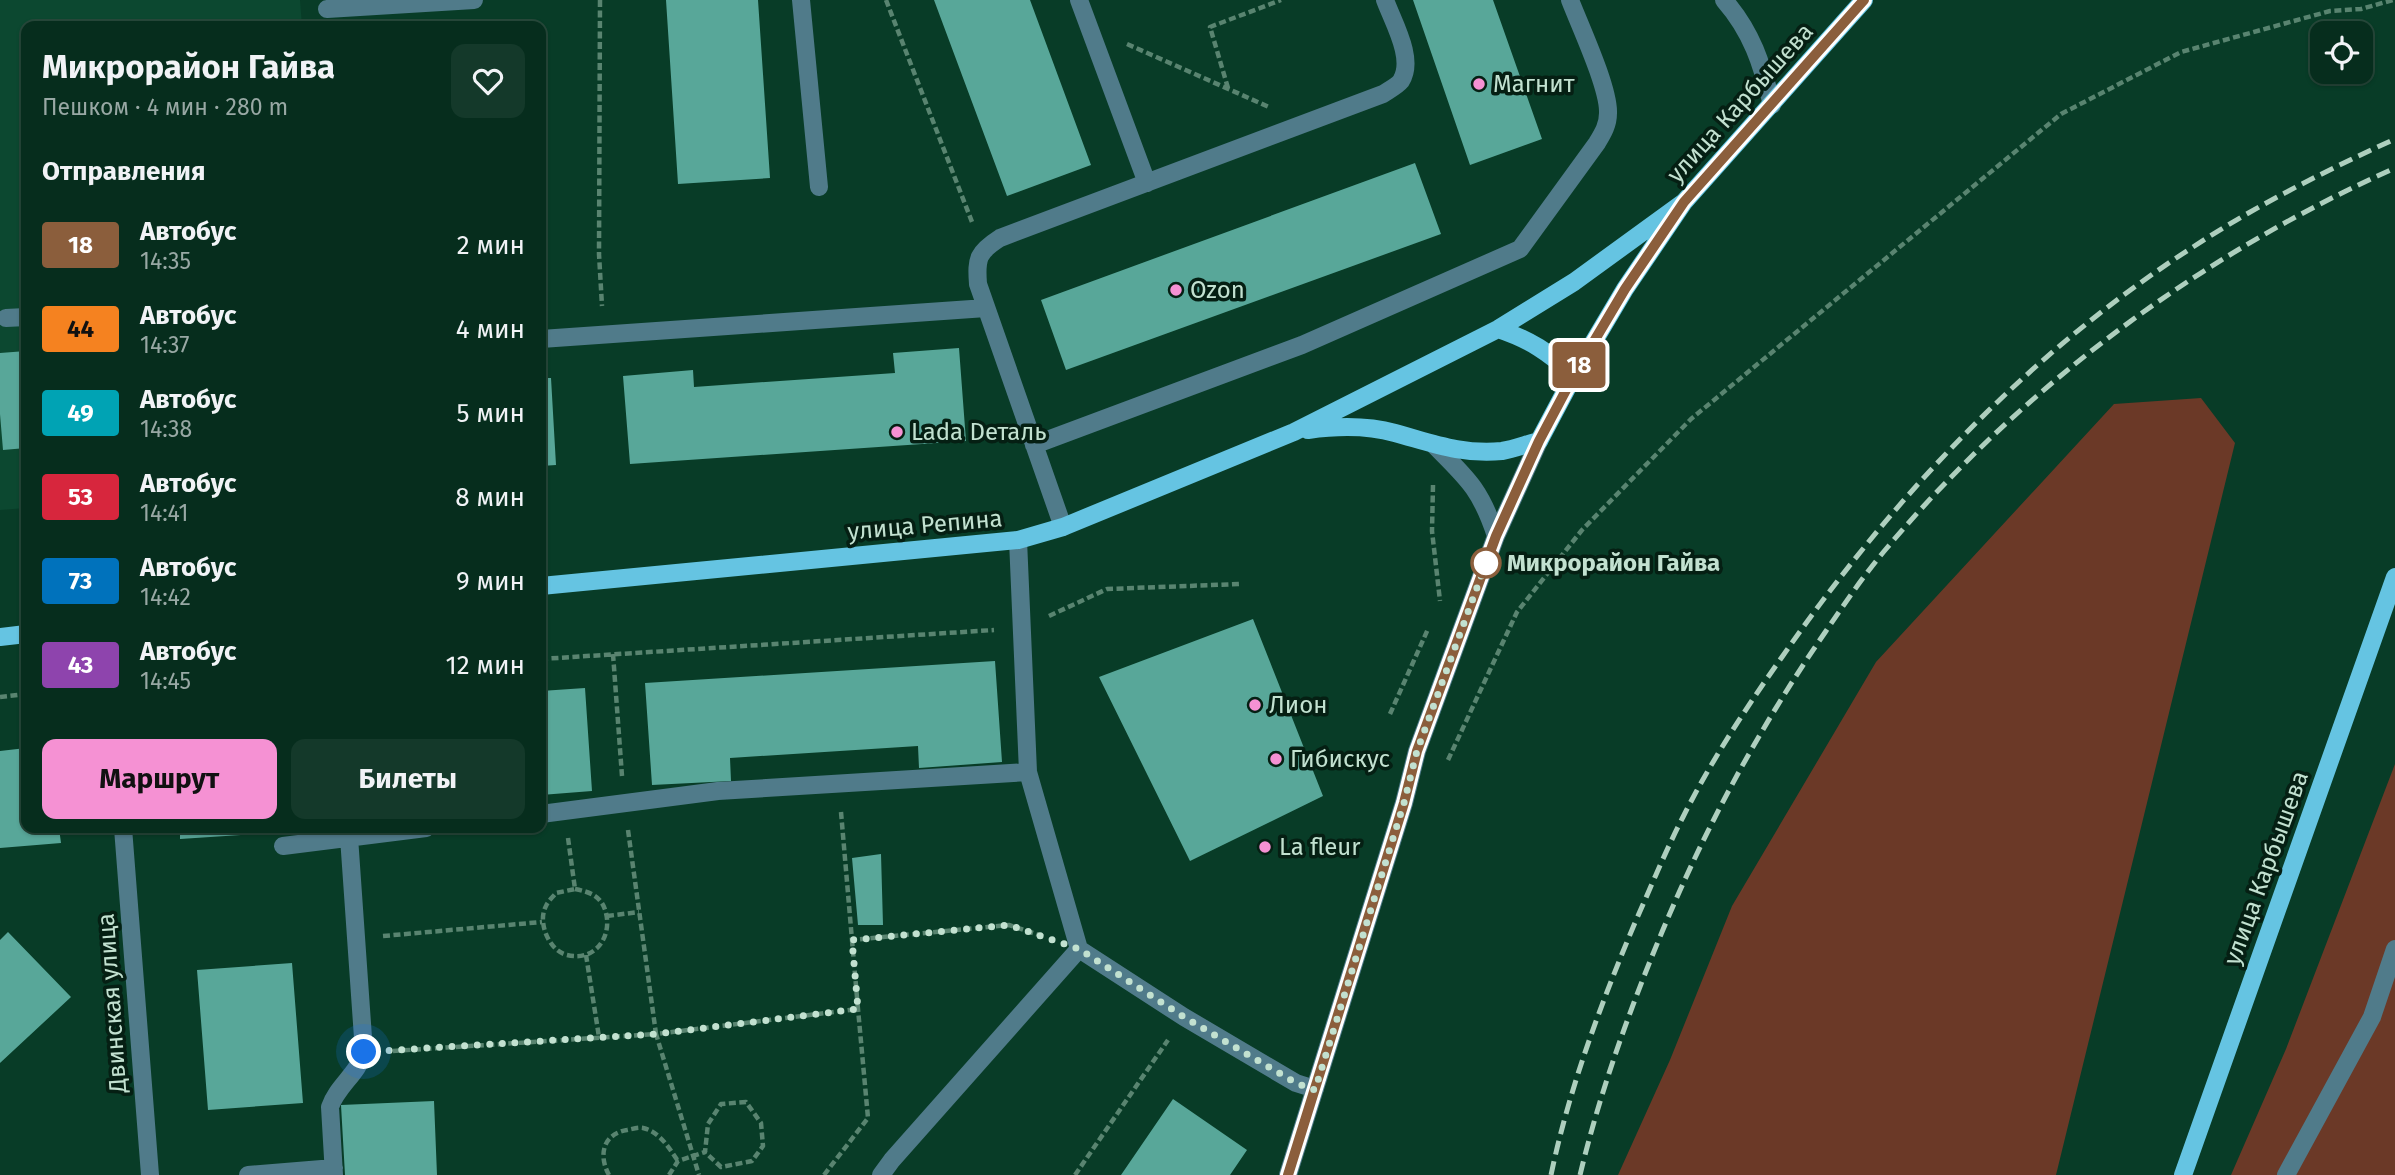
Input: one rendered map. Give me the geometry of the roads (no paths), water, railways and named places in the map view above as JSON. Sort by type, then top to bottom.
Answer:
[{"type":"main road","name":"улица Карбышева","points":[[1539,441],[1625,289],[1684,202],[1864,0]]},
{"type":"main road","points":[[1294,432],[1498,329],[1574,282],[1684,202]]},
{"type":"main road","points":[[1498,329],[1527,339],[1547,351],[1574,375]]},
{"type":"main road","points":[[1294,432],[1333,426],[1363,427],[1393,432],[1435,446],[1478,451],[1504,450],[1539,441]]},
{"type":"main road","name":"улица Репина","points":[[546,586],[1018,540],[1063,527],[1294,432]]},
{"type":"main road","name":"улица Карбышева","points":[[2183,1175],[2395,577]]},
{"type":"main road","points":[[0,636],[21,634]]},
{"type":"street","points":[[328,12],[474,0]]},
{"type":"street","points":[[801,0],[819,187]]},
{"type":"street","points":[[1079,0],[1147,183]]},
{"type":"street","points":[[1063,527],[978,284],[976,267],[982,249],[1000,238],[1383,93],[1400,83],[1406,68],[1403,48],[1385,0]]},
{"type":"street","points":[[1034,445],[1302,345],[1520,249],[1607,127],[1605,92],[1570,0]]},
{"type":"street","points":[[1724,0],[1737,15],[1761,60],[1772,105]]},
{"type":"street","points":[[546,339],[986,309]]},
{"type":"street","points":[[6,318],[21,317]]},
{"type":"street","name":"улица Карбышева","points":[[1288,1175],[1404,803],[1417,751],[1496,536],[1539,441]]},
{"type":"street","points":[[1435,446],[1470,480],[1486,506],[1496,536]]},
{"type":"street","points":[[1018,540],[1028,772],[1079,949],[1184,1017],[1296,1083],[1315,1090]]},
{"type":"street","points":[[546,813],[718,791],[1028,772]]},
{"type":"street","name":"Двинская улица","points":[[124,833],[149,1175]]},
{"type":"street","points":[[283,846],[383,833]]},
{"type":"street","points":[[247,1175],[334,1171],[330,1107],[341,1086],[361,1062],[364,1052],[349,837]]},
{"type":"street","points":[[881,1175],[1079,949]]},
{"type":"street","points":[[2286,1175],[2372,1017],[2395,949]]},
{"type":"railway","points":[[1551,1175],[1576,1079],[1598,1017],[1634,925],[1683,817],[1717,755],[1755,696],[1870,540],[1917,485],[2020,381],[2075,333],[2133,288],[2242,217],[2317,176],[2395,139]]},
{"type":"railway","points":[[1580,1175],[1606,1082],[1627,1022],[1662,932],[1697,853],[1736,777],[1779,703],[1840,610],[1878,559],[1939,489],[1996,433],[2056,380],[2119,330],[2252,241],[2395,168]]},
{"type":"place","name":"Магнит","points":[[1479,84]]},
{"type":"place","name":"Ozon","points":[[1176,290]]},
{"type":"place","name":"Lada Dеталь","points":[[897,432]]},
{"type":"place","name":"Микрорайон Гайва","points":[[1486,563]]},
{"type":"place","name":"Лион","points":[[1255,705]]},
{"type":"place","name":"Гибискус","points":[[1276,759]]},
{"type":"place","name":"La fleur","points":[[1265,847]]}]
